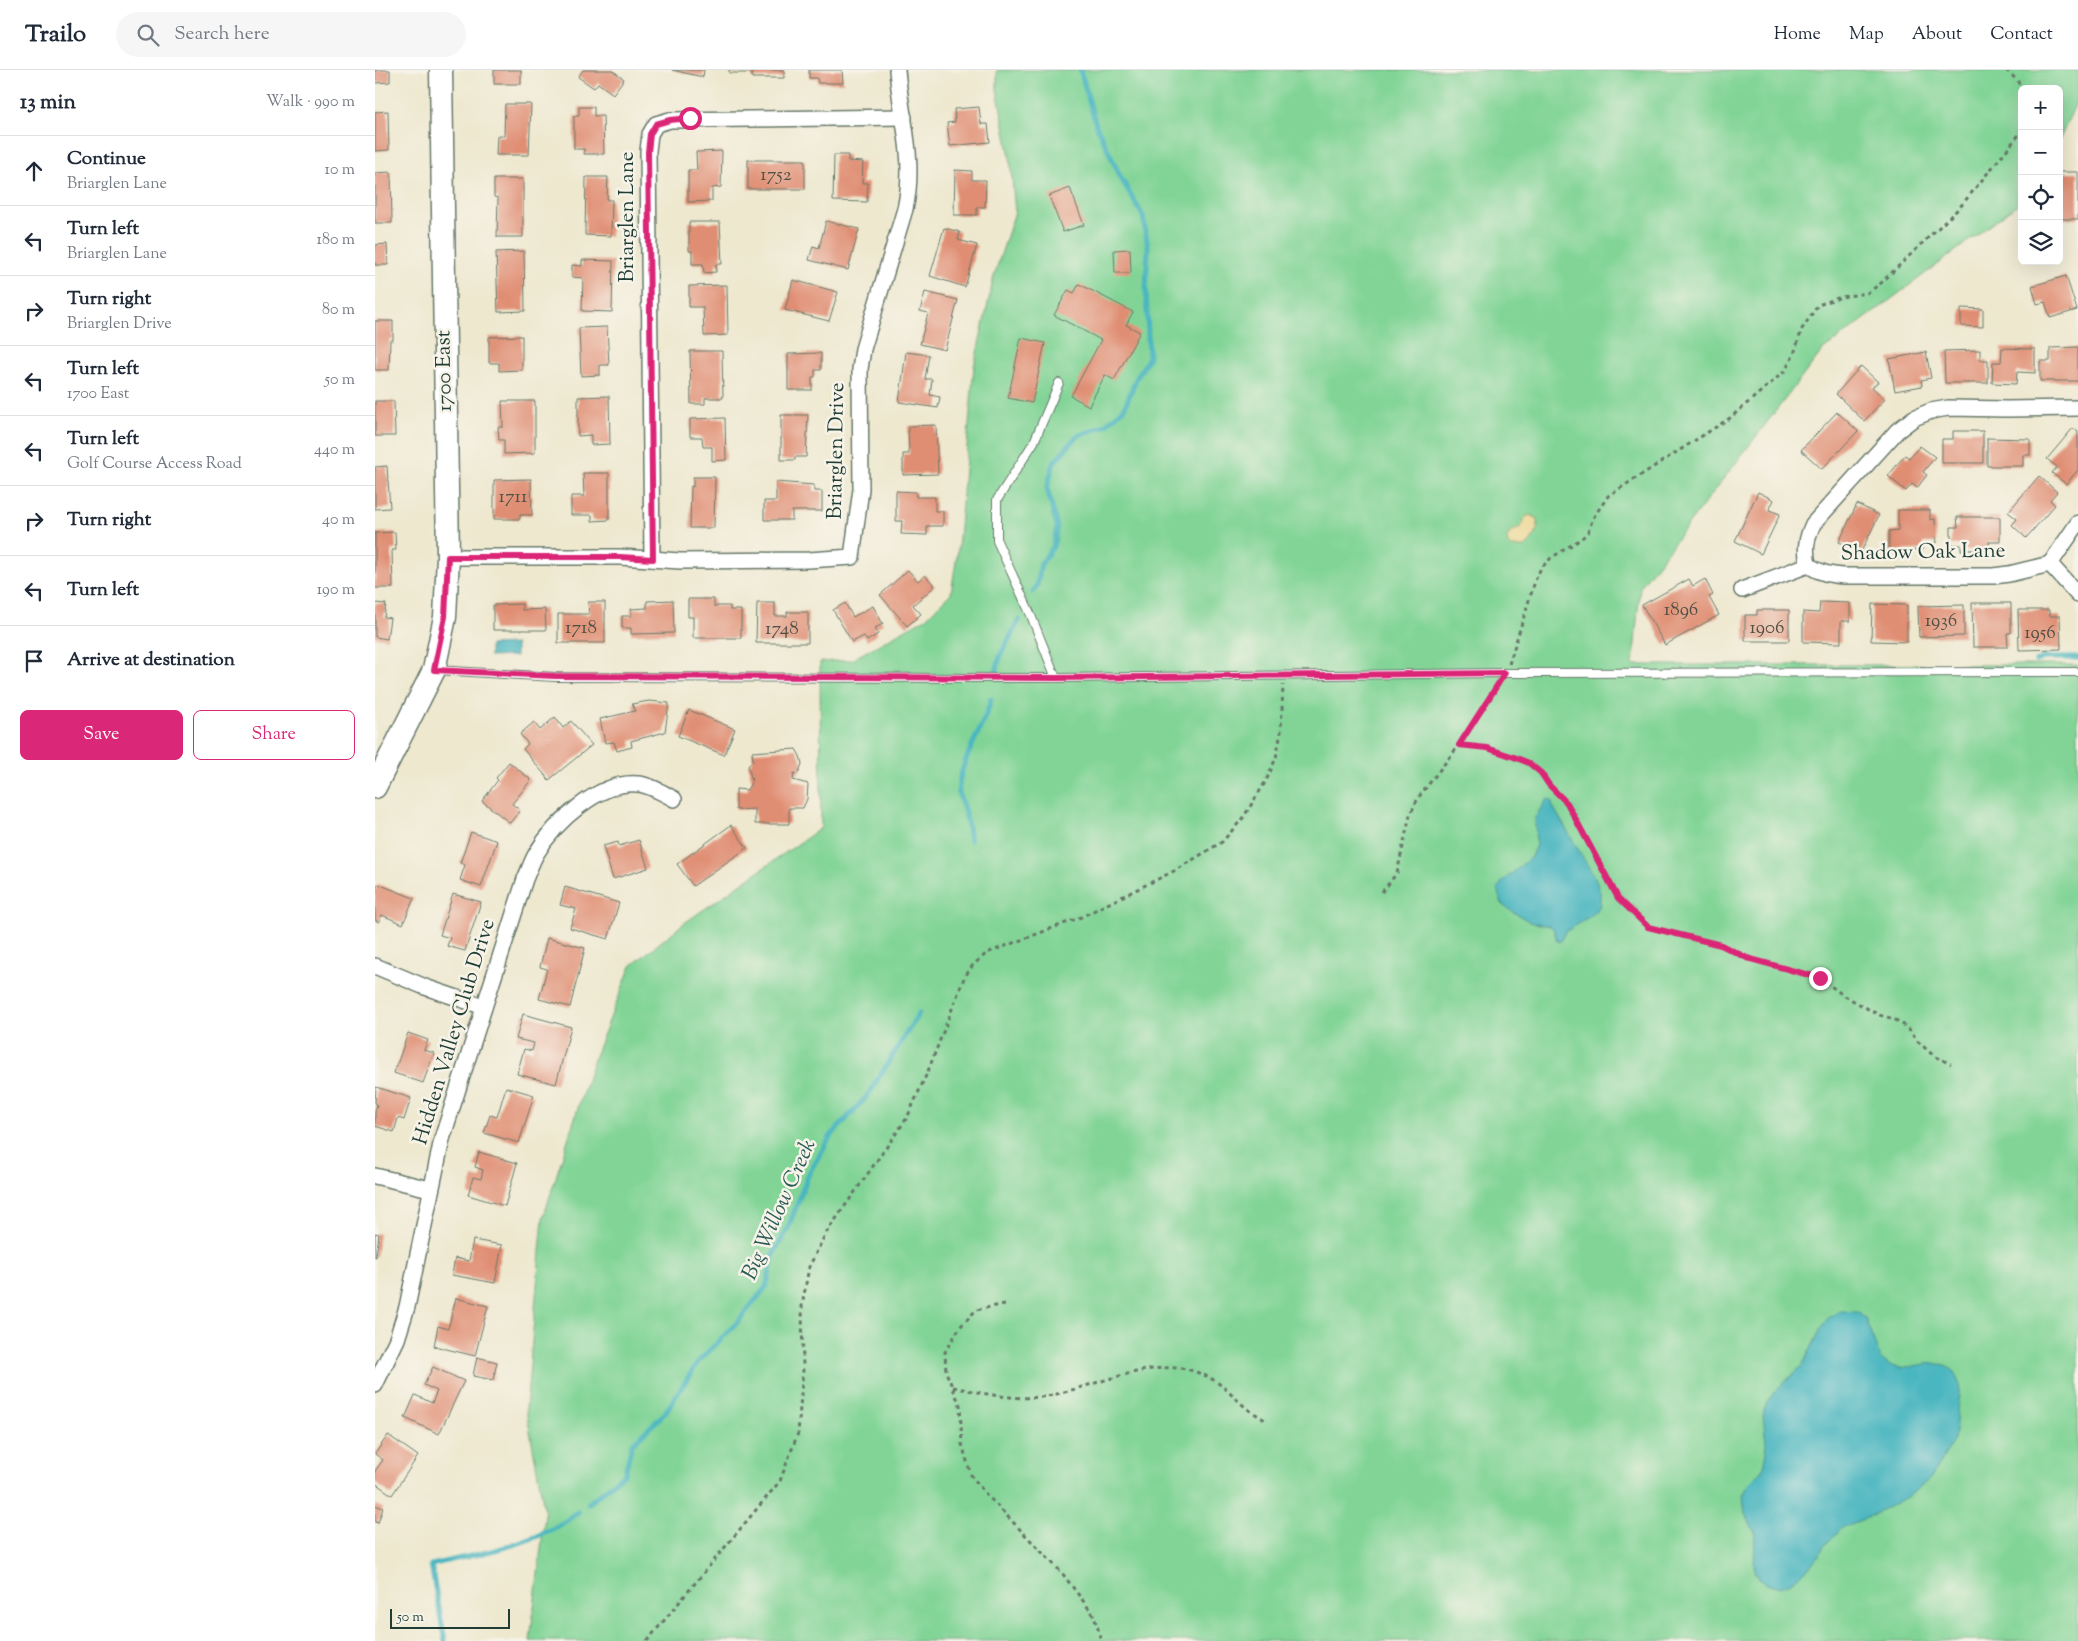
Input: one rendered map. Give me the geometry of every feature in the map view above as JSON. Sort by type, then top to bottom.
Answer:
[{"type":"main road","name":"1700 East","points":[[375,786],[434,670],[445,617],[448,557],[441,70]]},
{"type":"street","name":"Briarglen Drive","points":[[448,557],[809,560],[852,557],[861,489],[860,369],[863,349],[910,187],[910,165],[897,70]]},
{"type":"street","name":"Briarglen Lane","points":[[653,559],[648,152],[650,134],[656,124],[677,119],[904,118]]},
{"type":"street","points":[[1741,590],[1808,566],[1805,550],[1806,538],[1813,524],[1897,431],[1914,418],[1931,411],[1948,408],[2007,410],[2078,408]]},
{"type":"street","points":[[2078,523],[2050,564],[2078,595]]},
{"type":"street","name":"Shadow Oak Lane","points":[[1808,566],[1818,572],[1830,575],[1973,576],[2009,574],[2050,564]]},
{"type":"street","name":"Hidden Valley Club Drive","points":[[375,1385],[397,1339],[407,1307],[430,1189],[442,1139],[525,879],[536,854],[551,832],[569,814],[592,798],[617,785],[639,784],[674,798]]},
{"type":"street","points":[[375,966],[425,987],[484,1007]]},
{"type":"street","points":[[375,1176],[430,1189]]},
{"type":"lane","points":[[1056,678],[997,541],[997,500],[1034,442],[1059,383]]},
{"type":"lane","points":[[434,670],[555,676],[1056,678],[1284,677],[1505,673],[2078,672]]},
{"type":"path","points":[[2006,70],[2018,81],[2019,85]]},
{"type":"path","points":[[1382,892],[1397,874],[1410,815],[1417,798],[1459,745],[1505,673],[1520,634],[1536,578],[1541,568],[1551,558],[1581,539],[1588,532],[1593,518],[1608,496],[1730,418],[1785,371],[1794,354],[1802,329],[1818,305],[1841,297],[1867,293],[1879,285],[1960,207],[2018,136]]},
{"type":"path","points":[[647,1641],[781,1481],[798,1433],[803,1369],[801,1306],[809,1267],[826,1233],[907,1118],[928,1071],[964,978],[973,965],[987,953],[1079,918],[1174,870],[1221,842],[1243,818],[1266,781],[1276,758],[1281,732],[1284,677]]},
{"type":"path","points":[[1459,745],[1487,748],[1505,754],[1529,763],[1541,773],[1549,785],[1567,803],[1618,898],[1648,927],[1721,945],[1747,958],[1820,978],[1843,995],[1907,1027],[1916,1040],[1934,1056],[1951,1064]]},
{"type":"path","points":[[1005,1304],[977,1310],[960,1327],[945,1352],[947,1372],[960,1405],[962,1444],[971,1475],[984,1492],[1062,1573],[1093,1614],[1102,1641]]},
{"type":"path","points":[[953,1387],[996,1396],[1020,1398],[1051,1395],[1156,1368],[1191,1370],[1215,1379],[1244,1406],[1265,1420]]},
{"type":"green space","points":[[997,70],[2078,70],[2078,98],[2063,132],[2063,85],[2018,85],[2018,204],[1822,351],[1640,587],[1633,665],[2078,665],[2078,1641],[530,1641],[545,1514],[526,1409],[543,1218],[593,1061],[631,966],[683,924],[821,828],[820,662],[851,660],[926,618],[951,593],[958,549],[974,367],[994,276],[1015,212],[1010,157],[997,89]]},
{"type":"sand","points":[[1531,515],[1538,519],[1538,526],[1533,538],[1525,547],[1511,547],[1508,544],[1507,537],[1511,532],[1520,528],[1525,517]]},
{"type":"water","points":[[516,644],[516,656],[490,657],[490,645]]},
{"type":"water","points":[[1547,799],[1552,801],[1552,805],[1595,878],[1600,892],[1600,905],[1592,915],[1565,932],[1560,942],[1557,941],[1554,930],[1550,926],[1530,922],[1505,907],[1500,900],[1498,888],[1503,881],[1531,857],[1536,845],[1535,818]]},
{"type":"water","points":[[1840,1311],[1859,1312],[1865,1318],[1880,1358],[1890,1366],[1901,1368],[1933,1363],[1946,1365],[1954,1372],[1960,1385],[1954,1440],[1930,1479],[1907,1497],[1869,1517],[1843,1527],[1827,1543],[1808,1569],[1791,1582],[1780,1586],[1769,1585],[1758,1579],[1754,1571],[1755,1532],[1745,1514],[1743,1495],[1764,1466],[1767,1452],[1763,1415],[1767,1402],[1776,1390],[1802,1366],[1824,1323],[1829,1317]]},
{"type":"building","points":[[375,70],[390,70],[390,82],[375,83]]},
{"type":"building","points":[[494,70],[521,70],[521,84],[494,84]]},
{"type":"building","points":[[583,70],[612,70],[624,79],[613,94],[598,83],[594,88],[578,77]]},
{"type":"building","points":[[672,70],[704,70],[703,77]]},
{"type":"building","points":[[729,70],[784,70],[784,78],[752,78],[752,73],[729,73]]},
{"type":"building","points":[[809,70],[842,70],[843,83],[818,83],[817,78],[809,78]]},
{"type":"building","points":[[505,104],[531,104],[529,155],[496,155],[497,136],[504,136]]},
{"type":"building","points":[[579,107],[594,107],[594,116],[603,116],[604,154],[584,154],[584,149],[574,149],[574,116],[579,116]]},
{"type":"building","points":[[979,107],[981,124],[988,124],[990,142],[950,146],[947,123],[955,122],[954,109]]},
{"type":"building","points":[[388,111],[389,150],[375,151],[375,112]]},
{"type":"building","points":[[722,151],[721,187],[712,188],[712,201],[688,202],[688,170],[697,170],[696,152]]},
{"type":"building","points":[[834,155],[848,155],[848,161],[863,162],[862,183],[868,183],[867,202],[833,201]]},
{"type":"building","points":[[748,160],[805,160],[805,189],[748,189]]},
{"type":"building","points":[[955,170],[972,171],[972,180],[986,180],[985,207],[977,207],[977,215],[954,215]]},
{"type":"building","points":[[391,172],[392,223],[375,223],[375,173]]},
{"type":"building","points":[[2063,172],[2078,172],[2078,219],[2063,219]]},
{"type":"building","points":[[586,177],[608,177],[607,200],[612,200],[611,236],[585,235]]},
{"type":"building","points":[[494,179],[523,179],[523,237],[497,237],[498,198],[494,197]]},
{"type":"building","points":[[1070,188],[1084,225],[1063,232],[1049,196]]},
{"type":"building","points":[[826,221],[859,229],[848,270],[809,260],[813,246],[819,248]]},
{"type":"building","points":[[689,222],[720,222],[722,264],[716,264],[716,272],[704,273],[703,264],[692,264],[692,251],[689,251]]},
{"type":"building","points":[[944,228],[960,232],[958,240],[977,245],[965,287],[930,276]]},
{"type":"building","points":[[387,244],[388,265],[375,265],[375,245]]},
{"type":"building","points":[[1130,249],[1131,273],[1115,273],[1114,250]]},
{"type":"building","points":[[524,251],[525,311],[498,312],[496,252]]},
{"type":"building","points":[[582,260],[613,261],[612,312],[582,311],[583,278],[572,277],[572,265],[582,266]]},
{"type":"building","points":[[2066,276],[2077,310],[2050,318],[2045,302],[2037,304],[2032,286]]},
{"type":"building","points":[[793,280],[838,292],[829,321],[785,310]]},
{"type":"building","points":[[1079,284],[1133,312],[1126,325],[1140,332],[1114,380],[1105,375],[1089,406],[1071,396],[1101,340],[1054,315],[1068,290],[1074,293]]},
{"type":"building","points":[[727,285],[728,335],[704,336],[703,307],[689,307],[689,286]]},
{"type":"building","points":[[925,292],[958,300],[945,350],[920,344],[928,313],[920,311]]},
{"type":"building","points":[[1961,308],[1983,309],[1983,327],[1961,326]]},
{"type":"building","points":[[375,321],[393,321],[393,340],[390,340],[389,370],[375,370]]},
{"type":"building","points":[[607,327],[609,365],[600,365],[600,375],[581,376],[579,328]]},
{"type":"building","points":[[522,336],[522,370],[499,371],[499,363],[489,363],[489,337]]},
{"type":"building","points":[[1021,338],[1045,343],[1032,403],[1008,398]]},
{"type":"building","points":[[2078,347],[2078,381],[2040,381],[2040,361],[2050,361],[2050,348]]},
{"type":"building","points":[[2002,348],[2035,349],[2035,373],[2017,372],[2016,384],[1992,383],[1993,362],[2001,362]]},
{"type":"building","points":[[1980,350],[1980,360],[1988,360],[1988,383],[1945,383],[1944,351]]},
{"type":"building","points":[[690,351],[722,351],[723,398],[705,398],[705,404],[691,404]]},
{"type":"building","points":[[906,352],[929,355],[925,379],[932,379],[930,395],[940,397],[938,408],[899,402]]},
{"type":"building","points":[[1926,352],[1931,378],[1921,380],[1922,386],[1895,391],[1889,359]]},
{"type":"building","points":[[821,353],[821,370],[815,370],[815,377],[812,377],[812,390],[788,390],[788,354]]},
{"type":"building","points":[[1861,366],[1878,382],[1872,387],[1885,399],[1864,421],[1836,394]]},
{"type":"building","points":[[609,396],[610,444],[591,445],[591,435],[578,436],[578,397]]},
{"type":"building","points":[[375,401],[394,401],[395,436],[375,436]]},
{"type":"building","points":[[502,401],[535,401],[535,453],[504,454],[504,440],[499,440],[498,427],[503,427]]},
{"type":"building","points":[[1837,412],[1858,431],[1822,469],[1801,450]]},
{"type":"building","points":[[781,415],[808,415],[806,457],[795,457],[795,460],[781,460]]},
{"type":"building","points":[[725,418],[726,460],[712,461],[712,447],[703,447],[702,437],[690,437],[690,419]]},
{"type":"building","points":[[936,425],[938,474],[903,475],[903,454],[909,454],[908,426]]},
{"type":"building","points":[[2073,428],[2078,432],[2078,470],[2066,484],[2052,473],[2057,467],[2047,459]]},
{"type":"building","points":[[1953,431],[1983,431],[1983,463],[1942,463],[1942,439],[1953,439]]},
{"type":"building","points":[[1987,438],[2030,439],[2030,455],[2023,455],[2023,466],[1987,466]]},
{"type":"building","points":[[1920,446],[1935,457],[1923,472],[1927,475],[1917,488],[1912,484],[1906,491],[1888,476],[1905,455],[1909,458]]},
{"type":"building","points":[[387,466],[390,508],[375,509],[375,467]]},
{"type":"building","points":[[583,473],[609,473],[609,520],[592,521],[592,515],[571,515],[571,496],[584,496]]},
{"type":"building","points":[[2039,476],[2057,492],[2050,500],[2055,505],[2026,538],[2012,525],[2017,519],[2008,512]]},
{"type":"building","points":[[693,477],[715,477],[714,528],[690,528]]},
{"type":"building","points":[[531,479],[532,515],[520,515],[520,519],[494,519],[494,480]]},
{"type":"building","points":[[776,482],[814,485],[814,491],[822,491],[822,511],[792,511],[792,520],[764,520],[764,501],[776,501]]},
{"type":"building","points":[[896,491],[916,492],[916,497],[935,497],[935,511],[943,511],[943,526],[927,526],[927,535],[901,534],[902,521],[896,521]]},
{"type":"building","points":[[1758,492],[1774,500],[1769,510],[1780,514],[1761,554],[1735,541]]},
{"type":"building","points":[[1857,504],[1879,515],[1861,552],[1839,542]]},
{"type":"building","points":[[1898,510],[1930,510],[1930,520],[1935,519],[1936,543],[1923,543],[1923,550],[1889,551],[1889,531],[1898,530]]},
{"type":"building","points":[[1957,517],[2000,517],[2000,542],[1989,542],[1989,550],[1961,550],[1961,545],[1951,545],[1951,527],[1958,527]]},
{"type":"building","points":[[395,532],[396,550],[392,550],[393,588],[375,588],[375,533]]},
{"type":"building","points":[[908,570],[918,581],[925,575],[935,586],[913,605],[921,614],[907,626],[880,595]]},
{"type":"building","points":[[1689,579],[1693,586],[1705,579],[1713,595],[1709,597],[1719,615],[1665,645],[1642,605]]},
{"type":"building","points":[[688,599],[714,599],[714,606],[730,606],[730,610],[741,610],[741,638],[693,638],[693,617],[688,617]]},
{"type":"building","points":[[673,600],[674,633],[631,634],[631,628],[622,628],[622,616],[631,616],[631,609],[647,608],[647,601]]},
{"type":"building","points":[[588,602],[605,602],[605,643],[558,643],[558,614],[589,614]]},
{"type":"building","points":[[1820,602],[1850,603],[1850,621],[1841,621],[1841,643],[1803,642],[1803,612],[1819,613]]},
{"type":"building","points":[[375,603],[386,604],[384,617],[390,618],[387,639],[375,637]]},
{"type":"building","points":[[757,603],[775,603],[775,616],[787,616],[787,612],[808,612],[808,643],[756,643]]},
{"type":"building","points":[[845,603],[853,617],[873,606],[883,624],[875,628],[878,634],[867,641],[864,636],[852,642],[833,610]]},
{"type":"building","points":[[1972,603],[2011,603],[2011,633],[2007,633],[2008,647],[1973,647]]},
{"type":"building","points":[[522,604],[522,610],[545,609],[546,630],[493,630],[493,605]]},
{"type":"building","points":[[1872,604],[1907,605],[1907,642],[1871,641]]},
{"type":"building","points":[[1964,605],[1964,636],[1919,637],[1918,606]]},
{"type":"building","points":[[1757,610],[1789,610],[1789,641],[1745,641],[1745,615],[1757,615]]},
{"type":"building","points":[[2018,610],[2049,610],[2049,616],[2060,616],[2061,649],[2019,650]]},
{"type":"building","points":[[649,701],[669,703],[665,732],[631,741],[632,747],[617,751],[614,742],[605,743],[600,719],[635,711],[632,704]]},
{"type":"building","points":[[689,710],[735,729],[724,755],[678,736]]},
{"type":"building","points":[[555,717],[563,728],[571,721],[592,745],[549,780],[523,749],[528,744],[520,734],[534,722],[540,730]]},
{"type":"building","points":[[796,749],[802,764],[798,774],[794,773],[793,780],[808,784],[807,799],[803,808],[789,808],[789,824],[755,824],[755,809],[736,810],[736,789],[747,790],[752,781],[748,766],[753,760],[752,752]]},
{"type":"building","points":[[509,762],[531,780],[512,804],[520,810],[510,823],[482,801],[498,780],[496,778]]},
{"type":"building","points":[[731,825],[747,848],[693,886],[677,864]]},
{"type":"building","points":[[471,832],[497,841],[481,887],[460,880],[465,865],[460,863]]},
{"type":"building","points":[[639,840],[648,868],[613,879],[603,846],[618,842],[619,846]]},
{"type":"building","points":[[378,884],[414,898],[403,924],[382,915],[379,922],[375,920],[375,891]]},
{"type":"building","points":[[565,887],[619,903],[608,939],[570,928],[576,909],[560,905]]},
{"type":"building","points":[[453,894],[481,902],[465,951],[447,946],[450,938],[440,935]]},
{"type":"building","points":[[547,938],[585,948],[570,1007],[539,999],[547,969],[540,967]]},
{"type":"building","points":[[523,1014],[571,1027],[556,1084],[517,1074],[524,1049],[532,1051],[534,1043],[516,1039]]},
{"type":"building","points":[[408,1033],[428,1040],[424,1050],[434,1053],[423,1083],[394,1073]]},
{"type":"building","points":[[376,1087],[411,1098],[404,1120],[398,1118],[394,1132],[375,1126]]},
{"type":"building","points":[[506,1087],[534,1095],[519,1143],[484,1133],[490,1115],[497,1117]]},
{"type":"building","points":[[479,1152],[517,1163],[505,1206],[468,1195],[473,1177],[481,1179],[483,1170],[475,1167]]},
{"type":"building","points":[[375,1233],[379,1234],[376,1257],[375,1257]]},
{"type":"building","points":[[473,1240],[502,1245],[495,1283],[452,1275],[455,1258],[469,1261]]},
{"type":"building","points":[[456,1298],[488,1306],[475,1356],[434,1346],[438,1326],[448,1329]]},
{"type":"building","points":[[477,1357],[497,1362],[493,1380],[473,1376]]},
{"type":"building","points":[[433,1367],[464,1381],[439,1434],[405,1418],[415,1395],[432,1403],[437,1391],[424,1385]]},
{"type":"building","points":[[388,1435],[418,1456],[392,1495],[375,1483],[375,1471],[383,1460],[375,1454]]},
{"type":"building","points":[[375,1505],[383,1508],[378,1523],[375,1522]]},
{"type":"waterway","name":"Big Willow Creek","points":[[1033,592],[1037,585],[1041,564],[1053,547],[1057,527],[1047,488],[1054,462],[1077,436],[1104,426],[1124,409],[1136,379],[1149,357],[1146,289],[1148,248],[1143,216],[1121,178],[1096,125],[1080,70]]},
{"type":"waterway","name":"Big Willow Creek","points":[[996,673],[1000,656],[1019,620]]},
{"type":"waterway","points":[[2036,661],[2044,658],[2078,658]]},
{"type":"waterway","name":"Big Willow Creek","points":[[970,840],[966,816],[959,794],[959,783],[966,759],[991,699]]},
{"type":"waterway","name":"Big Willow Creek","points":[[588,1504],[625,1473],[632,1444],[665,1413],[698,1362],[735,1325],[766,1287],[774,1253],[788,1228],[809,1173],[830,1137],[868,1095],[919,1013]]},
{"type":"waterway","name":"Big Willow Creek","points":[[445,1641],[431,1565],[489,1552],[527,1540],[545,1533],[578,1512]]},
{"type":"route","points":[[690,118],[670,120],[656,124],[650,134],[648,152],[653,559],[620,557],[448,557],[445,617],[434,670],[555,676],[1056,678],[1284,677],[1505,673],[1459,745],[1487,748],[1514,757],[1529,763],[1541,773],[1549,785],[1567,803],[1618,898],[1648,927],[1721,945],[1747,958],[1785,970],[1820,978]]}]
